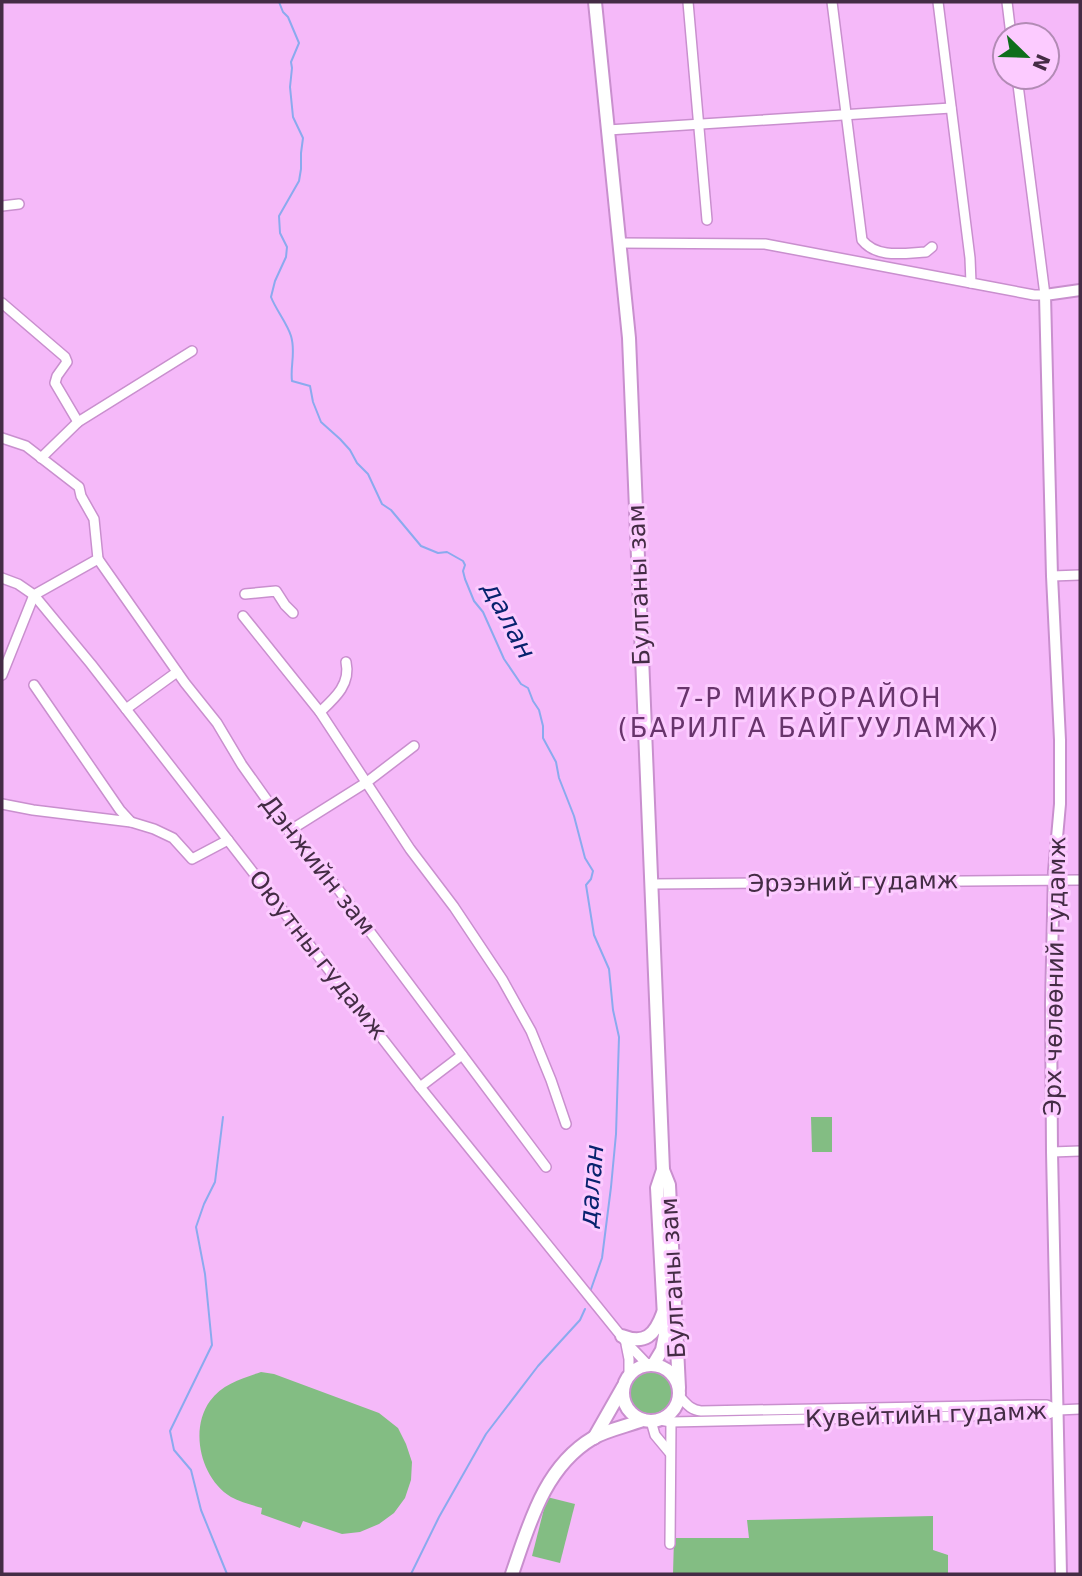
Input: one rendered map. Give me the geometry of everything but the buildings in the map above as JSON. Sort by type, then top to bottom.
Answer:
[{"type":"highway","name":"Булганы зам","points":[[595,2],[629,338],[663,1170],[669,1185],[679,1392]]},
{"type":"highway","name":"Булганы зам","points":[[650,1365],[662,1350],[664,1342],[657,1188],[663,1170]]},
{"type":"highway","points":[[624,1339],[647,1338],[658,1325],[664,1309]]},
{"type":"highway","points":[[512,1574],[533,1515],[549,1481],[570,1455],[594,1438],[656,1421],[673,1410],[679,1392],[676,1381],[667,1369],[650,1365],[634,1370],[594,1438]]},
{"type":"highway","points":[[626,1381],[623,1394],[627,1407],[637,1417],[656,1421]]},
{"type":"main road","points":[[1045,295],[1080,290]]},
{"type":"main road","name":"Эрх чөлөөний гудамж","points":[[1045,295],[1052,576],[1060,740],[1060,804],[1054,880],[1051,1004],[1061,1574]]},
{"type":"street","points":[[688,2],[708,220]]},
{"type":"street","points":[[832,2],[862,240],[866,246],[884,254],[926,252],[932,247]]},
{"type":"street","points":[[938,2],[971,283]]},
{"type":"street","points":[[1007,2],[1009,21]]},
{"type":"street","points":[[620,243],[765,244],[1045,295],[1019,91]]},
{"type":"street","points":[[608,131],[951,108]]},
{"type":"street","points":[[2,206],[19,204]]},
{"type":"street","points":[[2,303],[65,357],[67,362],[55,383],[78,422]]},
{"type":"street","points":[[41,458],[78,422],[192,351]]},
{"type":"street","points":[[2,438],[26,446],[79,487],[94,519],[98,559],[34,594],[2,675]]},
{"type":"street","name":"Дэнжийн зам","points":[[98,559],[177,672],[217,723],[289,831],[332,881],[546,1167]]},
{"type":"street","points":[[1052,576],[1080,575]]},
{"type":"street","name":"Оюутны гудамж","points":[[2,578],[34,594],[92,664],[420,1087],[624,1339],[650,1365]]},
{"type":"street","points":[[245,594],[276,591],[293,612]]},
{"type":"street","points":[[243,617],[320,712],[410,849],[454,907],[502,979],[531,1031],[566,1124]]},
{"type":"street","points":[[320,712],[340,693],[345,682],[346,662]]},
{"type":"street","points":[[126,709],[177,672]]},
{"type":"street","points":[[34,685],[131,822]]},
{"type":"street","points":[[289,831],[367,782],[414,746]]},
{"type":"street","points":[[2,804],[131,822],[173,838],[192,859],[228,840]]},
{"type":"street","name":"Эрээний гудамж","points":[[653,884],[1080,880]]},
{"type":"street","points":[[420,1087],[463,1055]]},
{"type":"street","points":[[1052,1152],[1080,1151]]},
{"type":"street","points":[[624,1339],[629,1359],[626,1381]]},
{"type":"street","name":"Кувейтийн гудамж","points":[[679,1392],[688,1406],[701,1411],[1028,1405],[1047,1405],[1058,1409]]},
{"type":"street","points":[[1058,1409],[1080,1409]]},
{"type":"street","name":"Кувейтийн гудамж","points":[[656,1421],[1048,1414],[1058,1409]]},
{"type":"street","points":[[656,1421],[655,1434],[670,1453]]},
{"type":"street","points":[[656,1421],[670,1453],[670,1544]]},
{"type":"green space","points":[[811,1117],[832,1117],[832,1152],[812,1152]]},
{"type":"green space","points":[[650,1370],[659,1371],[666,1376],[671,1383],[671,1401],[666,1408],[659,1413],[650,1414],[641,1413],[634,1408],[629,1401],[628,1392],[629,1383],[634,1376],[641,1371]]},
{"type":"green space","points":[[261,1372],[274,1374],[379,1413],[398,1428],[412,1462],[411,1480],[405,1498],[394,1513],[379,1524],[360,1532],[342,1534],[303,1521],[300,1528],[261,1514],[262,1508],[235,1499],[221,1489],[212,1478],[201,1453],[200,1426],[204,1413],[220,1390]]},
{"type":"green space","points":[[547,1497],[575,1504],[560,1563],[532,1556]]},
{"type":"green space","points":[[933,1516],[933,1550],[948,1555],[948,1574],[673,1574],[674,1538],[749,1538],[747,1520]]},
{"type":"waterway","name":"далан","points":[[279,2],[299,43],[291,62],[290,87],[293,117],[303,138],[299,181],[279,216],[280,233],[287,247],[271,297],[291,336],[292,381],[310,386],[321,422],[350,450],[357,463],[368,474],[382,504],[391,510],[421,546],[438,553],[447,552],[463,561],[465,579],[474,601],[483,612],[504,659],[521,684],[528,688],[539,710],[543,738],[556,762],[585,858],[593,871],[586,885],[594,935],[609,969],[619,1037],[616,1134],[611,1187],[602,1258],[590,1292]]},
{"type":"waterway","points":[[223,1117],[215,1182],[196,1227],[205,1274],[212,1345],[170,1431],[174,1450],[191,1470],[201,1510],[227,1574]]},
{"type":"waterway","points":[[411,1574],[439,1517],[486,1434],[538,1366],[580,1320],[585,1309]]},
{"type":"district","name":"7-Р МИКРОРАЙОН (БАРИЛГА БАЙГУУЛАМЖ)","points":[[809,713]]}]
